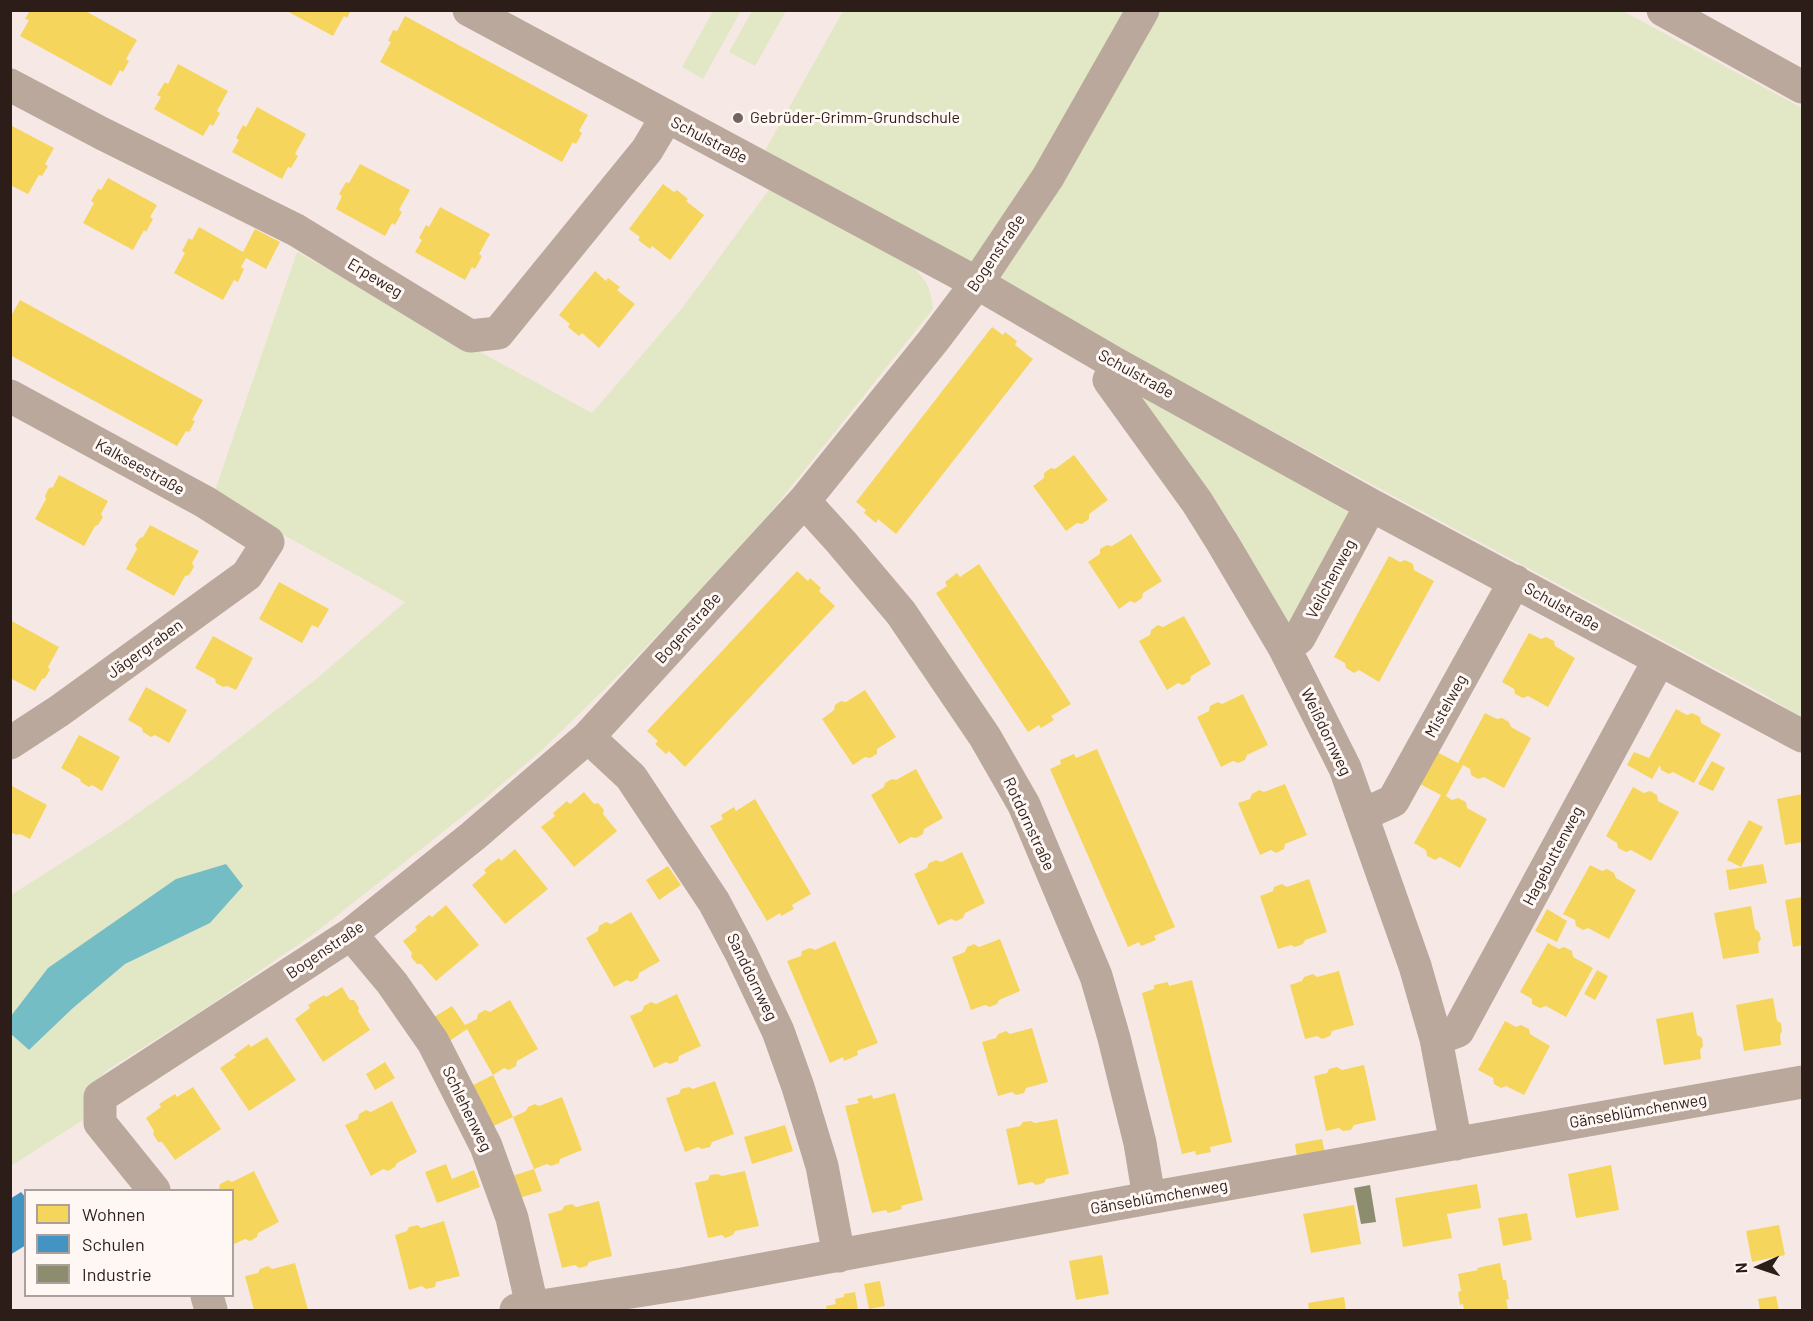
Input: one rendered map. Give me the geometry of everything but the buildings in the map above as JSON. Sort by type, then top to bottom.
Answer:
[{"type":"street","name":"Schulstraße","points":[[469,10],[666,118],[820,197],[977,283],[1116,364],[1371,505],[1803,736]]},
{"type":"street","name":"Bogenstraße","points":[[152,1189],[100,1124],[100,1097],[351,934],[473,836],[588,737],[804,501],[933,341],[977,283],[1048,177],[1143,10]]},
{"type":"street","points":[[1663,10],[1803,87]]},
{"type":"street","name":"Erpeweg","points":[[10,85],[296,230],[470,336],[498,333],[647,150],[666,118]]},
{"type":"street","name":"Weißdornweg","points":[[1116,364],[1109,380],[1197,502],[1284,647],[1345,768],[1415,966],[1436,1039],[1456,1144]]},
{"type":"street","name":"Kalkseestraße","points":[[10,396],[204,502],[268,542]]},
{"type":"street","name":"Rotdornstraße","points":[[804,501],[901,613],[985,737],[1024,805],[1095,976],[1114,1038],[1140,1143],[1149,1198]]},
{"type":"street","name":"Veilchenweg","points":[[1284,647],[1299,638],[1371,505]]},
{"type":"street","name":"Jägergraben","points":[[11,742],[59,711],[247,575],[268,542]]},
{"type":"street","name":"Mistelweg","points":[[1362,815],[1393,801],[1515,581]]},
{"type":"street","name":"Hagebuttenweg","points":[[1436,1039],[1458,1031],[1659,660]]},
{"type":"street","name":"Sanddornweg","points":[[588,737],[631,777],[714,902],[741,953],[778,1031],[798,1087],[822,1166],[839,1256]]},
{"type":"street","name":"Schlehenweg","points":[[351,934],[392,983],[433,1042],[486,1146],[512,1218],[527,1310]]},
{"type":"street","name":"Gänseblümchenweg","points":[[527,1310],[1803,1082]]},
{"type":"green space","points":[[713,11],[741,11],[703,79],[682,67]]},
{"type":"green space","points":[[752,11],[786,11],[755,66],[729,52]]},
{"type":"green space","points":[[843,11],[1623,11],[1802,108],[1802,718],[1765,695],[762,156]]},
{"type":"green space","points":[[771,187],[911,264],[926,282],[933,309],[771,512],[625,669],[541,751],[482,801],[315,933],[209,1006],[106,1071],[91,1087],[86,1099],[83,1120],[11,1166],[11,1034],[29,1050],[73,1008],[125,964],[210,923],[21,1005],[11,1016],[11,895],[115,829],[188,778],[320,676],[405,602],[213,496],[297,252],[592,413],[683,307]]},
{"type":"green space","points":[[1133,386],[1345,505],[1348,513],[1290,627],[1228,519]]},
{"type":"water","points":[[226,864],[243,886],[210,923],[125,964],[73,1008],[29,1050],[11,1034],[11,1016],[48,968],[176,879]]},
{"type":"place","name":"Gebrüder-Grimm-Grundschule","points":[[738,118]]}]
